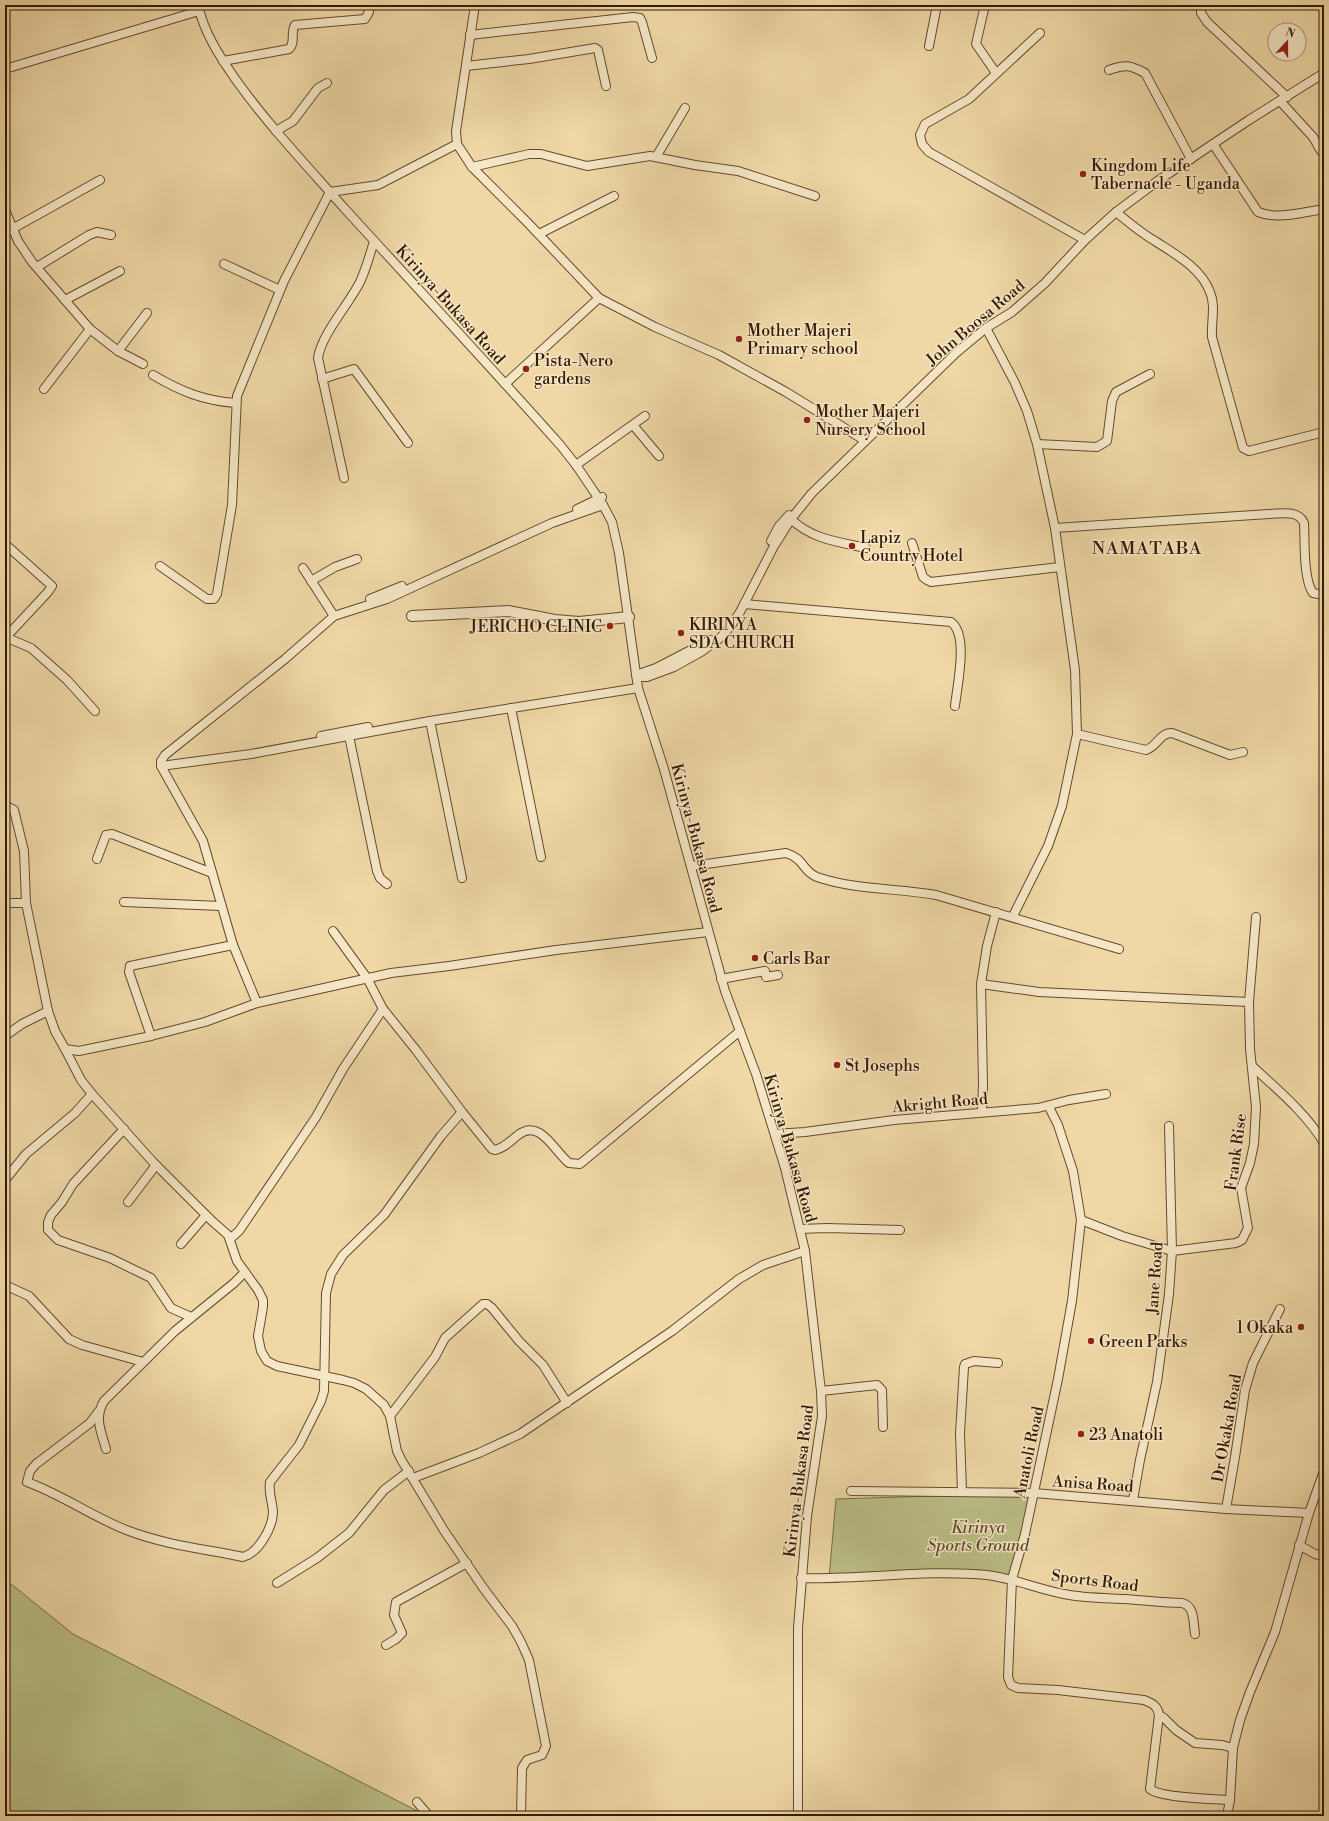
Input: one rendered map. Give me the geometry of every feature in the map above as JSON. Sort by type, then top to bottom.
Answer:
[{"type":"street","points":[[223,61],[289,49],[293,43],[292,31],[295,25],[365,19],[369,12],[368,5]]},
{"type":"street","points":[[475,5],[456,131],[457,144],[472,167],[539,234],[599,298],[655,327],[719,355],[786,392],[864,440]]},
{"type":"street","points":[[929,46],[937,5]]},
{"type":"street","points":[[985,5],[976,44],[996,73]]},
{"type":"street","points":[[1202,5],[1201,13],[1207,22],[1284,99],[1313,137],[1321,151],[1324,153]]},
{"type":"street","points":[[5,69],[198,8]]},
{"type":"street","name":"Kirinya-Bukasa Road","points":[[198,8],[204,26],[223,61],[254,104],[330,192],[505,384],[576,465],[602,501],[612,522],[617,539],[637,681],[692,866],[721,979],[756,1074],[775,1134],[785,1168],[805,1251],[821,1391],[821,1428],[807,1516],[798,1628],[798,1816]]},
{"type":"street","points":[[470,36],[633,16],[640,18],[642,22],[652,58]]},
{"type":"street","points":[[1040,33],[969,99],[925,124],[920,135],[922,144],[929,152],[1086,240]]},
{"type":"street","points":[[466,66],[529,59],[595,48],[598,50],[606,86]]},
{"type":"street","points":[[1109,70],[1122,65],[1134,67],[1145,73],[1191,159]]},
{"type":"street","name":"John Boosa Road","points":[[637,681],[674,667],[701,652],[720,638],[730,626],[744,604],[771,552],[791,519],[812,493],[864,440],[956,353],[986,328],[1012,312],[1045,283],[1086,240],[1116,212],[1213,144],[1324,73]]},
{"type":"street","points":[[276,131],[299,115],[318,88],[327,83]]},
{"type":"street","points":[[656,157],[685,108]]},
{"type":"street","points":[[160,566],[207,599],[214,599],[217,594],[232,505],[236,403],[239,389],[280,290],[330,192],[378,185],[457,144]]},
{"type":"street","points":[[1213,144],[1258,212],[1267,216],[1276,216],[1324,209]]},
{"type":"street","points":[[472,167],[529,154],[541,154],[587,166],[596,166],[642,156],[656,157],[695,165],[738,171],[815,196]]},
{"type":"street","points":[[5,233],[100,180]]},
{"type":"street","points":[[539,234],[614,196]]},
{"type":"street","points":[[5,210],[18,241],[37,267],[90,329],[118,351],[143,364]]},
{"type":"street","points":[[1116,212],[1154,241],[1182,258],[1204,280],[1210,292],[1213,304],[1211,323],[1212,337],[1243,448],[1249,451],[1324,432]]},
{"type":"street","points":[[37,267],[90,235],[97,232],[111,235]]},
{"type":"street","points":[[344,478],[318,358],[320,350],[339,315],[360,282],[374,241]]},
{"type":"street","points":[[224,264],[280,290]]},
{"type":"street","points":[[65,300],[120,271]]},
{"type":"street","points":[[505,384],[599,298]]},
{"type":"street","points":[[118,351],[147,313]]},
{"type":"street","points":[[986,328],[1015,383],[1027,411],[1036,444],[1055,528],[1075,670],[1077,734],[1060,813],[1048,846],[1013,916]]},
{"type":"street","points":[[44,389],[90,329]]},
{"type":"street","points":[[322,379],[354,369],[408,443]]},
{"type":"street","points":[[1036,444],[1097,447],[1107,441],[1112,401],[1116,392],[1150,374]]},
{"type":"street","points":[[153,375],[183,391],[221,402],[236,403]]},
{"type":"street","points":[[161,766],[250,754],[510,708],[637,681],[656,668],[713,639],[727,624],[739,606],[779,526],[824,475],[899,402]]},
{"type":"street","points":[[576,465],[645,416]]},
{"type":"street","points":[[633,425],[659,456]]},
{"type":"street","points":[[339,608],[370,599],[417,580],[602,501]]},
{"type":"street","points":[[257,1003],[233,945],[203,841],[161,766],[161,761],[165,755],[273,669],[334,616],[387,599],[602,501]]},
{"type":"street","points":[[1055,528],[1269,514],[1295,514],[1301,517],[1304,523],[1307,576],[1310,588],[1313,593],[1324,595]]},
{"type":"street","points":[[791,519],[798,526],[826,540],[866,548]]},
{"type":"street","points":[[912,542],[924,576],[931,582],[1060,567]]},
{"type":"street","points":[[5,544],[52,586],[6,637],[31,648],[67,680],[95,711]]},
{"type":"street","points":[[311,581],[335,567],[357,559]]},
{"type":"street","points":[[302,568],[334,616]]},
{"type":"street","points":[[744,604],[951,622],[957,628],[960,638],[960,660],[955,706]]},
{"type":"street","points":[[412,616],[508,611],[573,622],[629,617]]},
{"type":"street","points":[[320,736],[637,681]]},
{"type":"street","points":[[510,708],[541,857]]},
{"type":"street","points":[[430,721],[462,878]]},
{"type":"street","points":[[1077,734],[1146,750],[1152,748],[1161,736],[1172,732],[1230,755],[1243,752]]},
{"type":"street","points":[[349,736],[377,871],[380,878],[387,884]]},
{"type":"street","points":[[5,805],[14,810],[21,836],[26,903],[48,1011],[55,1030],[81,1080],[156,1165],[206,1215],[226,1232],[230,1239],[237,1261],[258,1290],[263,1300],[258,1336],[261,1351],[267,1361],[277,1366],[354,1383],[366,1389],[384,1405],[390,1416],[397,1451],[466,1564],[512,1626],[529,1660],[546,1746],[542,1755],[527,1760],[522,1768],[521,1816]]},
{"type":"street","points":[[97,859],[106,835],[112,834],[212,873]]},
{"type":"street","points":[[692,866],[786,853],[796,856],[815,876],[834,881],[877,888],[911,890],[936,895],[1013,916],[1119,949]]},
{"type":"street","points":[[124,902],[221,906]]},
{"type":"street","points":[[5,903],[26,903]]},
{"type":"street","points":[[982,1112],[983,1084],[981,984],[987,946],[996,912]]},
{"type":"street","points":[[1256,917],[1249,1002],[1250,1049],[1252,1066],[1294,1104],[1312,1124],[1324,1143]]},
{"type":"street","points":[[333,931],[367,978],[383,1009],[492,1149],[499,1149],[524,1131],[530,1129],[542,1134],[568,1163],[580,1164],[740,1031]]},
{"type":"street","points":[[65,1049],[79,1051],[150,1036],[205,1022],[257,1003],[367,978],[556,950],[708,932]]},
{"type":"street","points":[[150,1036],[129,972],[130,966],[233,945]]},
{"type":"street","points":[[721,979],[765,970],[766,977],[778,975]]},
{"type":"street","points":[[981,984],[1039,992],[1249,1002]]},
{"type":"street","points":[[230,1239],[238,1232],[316,1116],[347,1063],[383,1009]]},
{"type":"street","points":[[5,1036],[22,1024],[48,1011]]},
{"type":"street","name":"Frank Rise","points":[[1081,1220],[1122,1236],[1172,1251],[1236,1243],[1246,1234],[1248,1228],[1241,1188],[1250,1163],[1254,1144],[1256,1107],[1252,1066]]},
{"type":"street","points":[[5,1180],[26,1154],[75,1113],[92,1094]]},
{"type":"street","name":"Akright Road","points":[[775,1134],[806,1132],[894,1120],[1049,1107],[1069,1100],[1106,1094]]},
{"type":"street","name":"Anatoli Road","points":[[1049,1107],[1058,1125],[1073,1172],[1081,1220],[1065,1346],[1024,1538],[1012,1579],[1008,1677],[1011,1684],[1018,1688],[1058,1690],[1151,1702],[1157,1708],[1159,1715],[1186,1738],[1195,1743],[1222,1745],[1233,1748]]},
{"type":"street","points":[[245,1272],[234,1283],[175,1331],[142,1362],[129,1377],[111,1393],[90,1423],[36,1464],[30,1471],[27,1482],[43,1488],[112,1524],[130,1531],[173,1544],[243,1557],[250,1555],[259,1546],[271,1522],[273,1512],[269,1488],[270,1482],[289,1460],[321,1401],[324,1391],[326,1293],[328,1282],[334,1269],[343,1255],[384,1215],[441,1136],[462,1112]]},
{"type":"street","name":"Jane Road","points":[[1133,1500],[1162,1356],[1169,1294],[1172,1251],[1169,1126]]},
{"type":"street","points":[[124,1129],[73,1184],[62,1202],[51,1215],[48,1222],[48,1230],[58,1240],[110,1258],[151,1278],[171,1308],[192,1317]]},
{"type":"street","points":[[128,1202],[156,1165]]},
{"type":"street","points":[[181,1244],[206,1215]]},
{"type":"street","points":[[800,1229],[827,1228],[900,1230]]},
{"type":"street","points":[[277,1583],[317,1558],[350,1533],[384,1490],[411,1475],[480,1453],[520,1434],[672,1331],[739,1279],[763,1265],[805,1251]]},
{"type":"street","points":[[5,1285],[29,1296],[69,1339],[82,1345],[142,1362]]},
{"type":"street","points":[[390,1416],[435,1357],[444,1338],[483,1304],[487,1304],[492,1308],[515,1336],[543,1365],[567,1403]]},
{"type":"street","name":"Dr Okaka Road","points":[[1226,1509],[1236,1457],[1245,1390],[1253,1363],[1280,1309]]},
{"type":"street","points":[[962,1492],[960,1433],[964,1367],[965,1364],[970,1362],[998,1363]]},
{"type":"street","points":[[821,1391],[877,1385],[882,1390],[883,1427]]},
{"type":"street","points":[[98,1411],[106,1449]]},
{"type":"street","points":[[1227,1816],[1230,1800],[1233,1748],[1244,1705],[1275,1632],[1299,1545],[1324,1471]]},
{"type":"street","name":"Anisa Road","points":[[851,1491],[1034,1493],[1083,1498],[1133,1500],[1226,1509],[1309,1513]]},
{"type":"street","points":[[1299,1545],[1314,1554],[1324,1556]]},
{"type":"street","points":[[386,1645],[396,1639],[402,1632],[394,1615],[396,1602],[466,1564]]},
{"type":"street","name":"Sports Road","points":[[801,1578],[836,1579],[879,1575],[943,1573],[986,1575],[1012,1579],[1047,1590],[1079,1596],[1186,1604],[1190,1607],[1193,1615],[1195,1634]]},
{"type":"street","points":[[1159,1715],[1150,1789],[1154,1792],[1168,1795],[1230,1800]]},
{"type":"street","points":[[417,1802],[429,1816]]},
{"type":"green space","name":"Kirinya Sports Ground","points":[[1033,1493],[1008,1580],[931,1573],[829,1578],[836,1499]]},
{"type":"green space","points":[[5,1579],[73,1634],[427,1816],[5,1816]]},
{"type":"place","name":"Kingdom Life Tabernacle - Uganda","points":[[1083,174]]},
{"type":"place","name":"Mother Majeri Primary school","points":[[739,339]]},
{"type":"place","name":"Pista-Nero gardens","points":[[526,369]]},
{"type":"place","name":"Mother Majeri Nursery School","points":[[807,420]]},
{"type":"place","name":"Lapiz Country Hotel","points":[[852,546]]},
{"type":"place","name":"JERICHO CLINIC","points":[[610,626]]},
{"type":"place","name":"KIRINYA SDA CHURCH","points":[[681,633]]},
{"type":"place","name":"Carls Bar","points":[[755,958]]},
{"type":"place","name":"St Josephs","points":[[837,1065]]},
{"type":"place","name":"1 Okaka","points":[[1301,1327]]},
{"type":"place","name":"Green Parks","points":[[1091,1341]]},
{"type":"place","name":"23 Anatoli","points":[[1081,1434]]},
{"type":"district","name":"NAMATABA","points":[[1147,548]]}]
